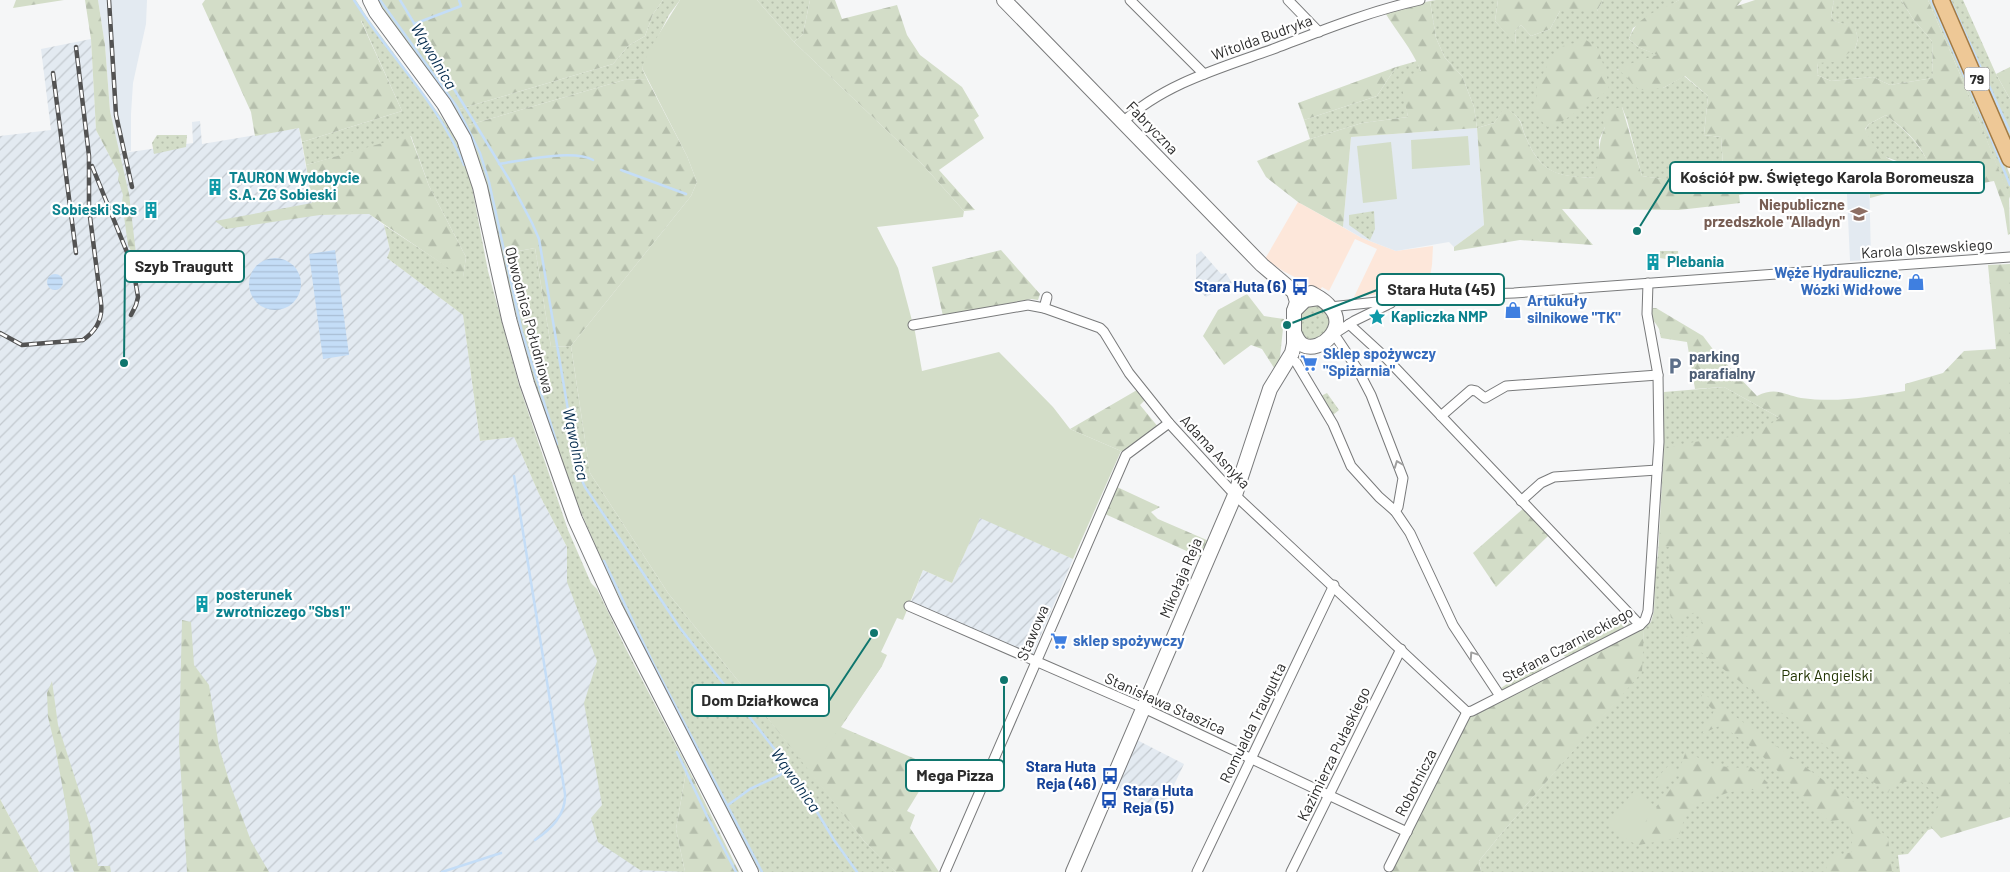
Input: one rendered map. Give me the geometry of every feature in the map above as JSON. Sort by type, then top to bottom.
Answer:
[{"type":"main road","name":"79","points":[[1941,0],[2010,159]]},
{"type":"street","name":"Obwodnica Południowa","points":[[370,0],[376,12],[444,104],[464,138],[480,186],[505,301],[517,346],[563,488],[615,608],[750,872]]},
{"type":"street","name":"Fabryczna","points":[[1004,0],[1255,258],[1278,277],[1296,296],[1297,302],[1294,311]]},
{"type":"street","points":[[1130,0],[1204,74]]},
{"type":"street","points":[[1288,0],[1319,32]]},
{"type":"street","name":"Witolda Budryka","points":[[1123,122],[1147,102],[1204,74],[1380,9],[1420,0]]},
{"type":"street","name":"Karola Olszewskiego","points":[[1330,307],[1434,296],[1514,293],[2010,257]]},
{"type":"street","name":"Fabryczna","points":[[1278,277],[1319,298]]},
{"type":"street","name":"Stefana Czarnieckiego","points":[[1294,357],[1333,424],[1351,466],[1379,498],[1395,511],[1410,533],[1453,625],[1500,696],[1640,625],[1645,620],[1648,611],[1657,470],[1658,376],[1647,314],[1648,283]]},
{"type":"street","points":[[1044,308],[1047,297]]},
{"type":"street","points":[[1319,298],[1330,307],[1334,312],[1337,323],[1334,334],[1318,345],[1294,357],[1294,311],[1305,300],[1319,298]]},
{"type":"street","name":"Karola Olszewskiego","points":[[1334,334],[1349,324],[1398,300]]},
{"type":"street","name":"Adama Asnyka","points":[[913,325],[1028,305],[1044,308],[1091,325],[1104,332],[1129,373],[1169,423],[1235,495],[1334,585],[1467,712]]},
{"type":"street","points":[[1349,324],[1386,358],[1640,625]]},
{"type":"street","points":[[1294,332],[1302,345],[1318,345]]},
{"type":"street","points":[[1334,334],[1358,370],[1371,395],[1403,478],[1398,507],[1395,511]]},
{"type":"street","name":"Mikołaja Reja","points":[[1073,872],[1235,495],[1264,402],[1278,377],[1294,357]]},
{"type":"street","points":[[1441,416],[1471,390],[1485,398],[1506,386],[1658,376]]},
{"type":"street","name":"Stawowa","points":[[945,872],[1126,455],[1169,423]]},
{"type":"street","points":[[1521,501],[1541,483],[1554,477],[1657,470]]},
{"type":"street","name":"Romualda Traugutta","points":[[1197,872],[1334,585]]},
{"type":"street","name":"Stanisława Staszica","points":[[909,606],[1143,708],[1407,832]]},
{"type":"street","name":"Kazimierza Pułaskiego","points":[[1291,872],[1401,649]]},
{"type":"street","points":[[1467,712],[1500,696]]},
{"type":"street","name":"Robotnicza","points":[[1389,867],[1467,712]]},
{"type":"shaded area","points":[[98,0],[147,0],[146,24],[133,83],[131,151],[119,153],[110,111],[105,45]]},
{"type":"shaded area","points":[[91,39],[96,130],[109,155],[193,143],[192,122],[200,121],[202,144],[299,128],[313,206],[319,215],[369,214],[384,225],[390,250],[387,258],[463,315],[480,441],[514,437],[539,494],[597,604],[685,872],[39,872],[0,799],[0,136],[51,130],[41,49]]},
{"type":"shaded area","points":[[1477,128],[1484,225],[1454,247],[1449,242],[1396,251],[1362,238],[1343,227],[1351,137]]},
{"type":"shaded area","name":"Niepubliczne przedszkole \"Alladyn\"","points":[[1846,172],[1869,172],[1871,260],[1850,261]]},
{"type":"shaded area","points":[[1298,202],[1362,238],[1396,251],[1433,246],[1428,289],[1354,297],[1377,249],[1355,239],[1329,291],[1322,287],[1320,290],[1283,271],[1265,259]]},
{"type":"shaded area","points":[[1201,251],[1221,274],[1226,273],[1232,283],[1206,297],[1196,288],[1196,255]]},
{"type":"shaded area","points":[[980,517],[1073,559],[1032,656],[911,602],[923,570],[952,583]]},
{"type":"shaded area","points":[[1054,635],[1067,641],[1064,647],[1051,641]]},
{"type":"shaded area","points":[[1137,740],[1184,764],[1162,810],[1117,787]]},
{"type":"green space","points":[[16,0],[64,0],[13,8]]},
{"type":"green space","points":[[85,0],[98,0],[105,45],[110,111],[129,194],[137,262],[128,245],[122,202],[123,195],[118,179],[119,174],[96,130],[91,39]]},
{"type":"green space","points":[[205,0],[356,0],[367,17],[361,21],[402,111],[302,142],[299,128],[255,136],[251,112],[202,4]]},
{"type":"green space","points":[[377,0],[663,0],[653,14],[645,36],[628,46],[613,64],[456,110]]},
{"type":"green space","points":[[663,0],[680,0],[669,15],[642,68],[647,79],[624,80],[465,126],[456,110],[613,64],[628,46],[645,36],[653,14]]},
{"type":"green space","points":[[680,0],[757,0],[794,42],[922,164],[964,211],[963,217],[877,227],[898,268],[915,332],[922,371],[999,352],[1053,407],[1070,429],[1121,451],[1073,559],[980,518],[952,583],[923,570],[903,620],[897,618],[881,652],[887,655],[882,666],[810,771],[668,593],[590,473],[571,346],[691,196],[697,182],[687,156],[642,68],[649,50]]},
{"type":"green space","points":[[757,0],[810,0],[803,34],[794,42]]},
{"type":"green space","points":[[810,0],[835,0],[842,19],[897,5],[907,35],[920,55],[962,87],[979,116],[974,120],[984,138],[939,170],[975,210],[964,211],[922,164],[794,42],[803,34]]},
{"type":"green space","points":[[1498,0],[1495,21],[1516,44],[1515,31],[1521,25],[1531,36],[1550,29],[1560,11],[1597,11],[1603,0],[1679,0],[1633,28],[1629,39],[1638,47],[1658,55],[1617,69],[1663,88],[1684,76],[1708,96],[1704,135],[1721,137],[1723,166],[1684,191],[1662,179],[1642,176],[1622,107],[1605,127],[1599,140],[1596,178],[1564,175],[1548,168],[1534,154],[1519,120],[1505,108],[1494,123],[1477,128],[1474,107],[1462,76],[1445,58],[1436,38],[1430,1]]},
{"type":"green space","points":[[1498,0],[1603,0],[1597,11],[1560,11],[1550,29],[1531,36],[1521,25],[1515,31],[1516,45],[1495,21]]},
{"type":"green space","points":[[1679,0],[1742,0],[1737,6],[1755,0],[1834,0],[1831,16],[1834,21],[1855,27],[1858,39],[1855,49],[1835,62],[1818,63],[1817,75],[1831,81],[1873,77],[1890,85],[1933,78],[1932,41],[1913,19],[1901,0],[1928,0],[2009,195],[2010,234],[2008,235],[2004,209],[1994,181],[1950,189],[1949,180],[1935,181],[1870,198],[1869,172],[1814,173],[1760,179],[1762,191],[1739,195],[1740,203],[1679,210],[1562,209],[1593,245],[1520,240],[1454,251],[1454,247],[1484,225],[1477,128],[1494,123],[1505,107],[1519,119],[1528,142],[1540,162],[1547,168],[1563,175],[1595,178],[1605,127],[1601,116],[1609,110],[1622,107],[1642,176],[1663,179],[1684,191],[1700,179],[1703,161],[1723,165],[1721,137],[1704,135],[1708,96],[1685,76],[1663,88],[1639,90],[1617,68],[1657,55],[1638,47],[1629,39],[1638,24],[1656,11]],"holes":[[[1886,115],[1905,130],[1916,142],[1928,163],[1909,165],[1899,163],[1893,161],[1876,148],[1865,129],[1869,124]]]},
{"type":"green space","points":[[1834,0],[1901,0],[1913,19],[1932,41],[1933,78],[1890,85],[1873,77],[1831,81],[1817,75],[1818,63],[1855,49],[1858,39],[1855,28],[1834,21],[1831,16]]},
{"type":"green space","points":[[1928,0],[1935,0],[1971,79],[2010,175],[2010,199],[1966,88]]},
{"type":"green space","points":[[1948,0],[1963,0],[1996,74],[2010,99],[2010,139]]},
{"type":"green space","points":[[1430,1],[1436,38],[1445,58],[1462,76],[1474,107],[1477,128],[1351,137],[1343,227],[1298,202],[1266,177],[1257,161],[1310,139],[1362,123],[1408,117],[1400,78],[1421,71],[1409,48],[1384,11]]},
{"type":"green space","points":[[367,17],[447,125],[460,148],[470,177],[488,271],[519,385],[568,530],[591,583],[597,589],[687,766],[676,829],[685,872],[640,870],[598,842],[591,818],[602,805],[584,703],[597,661],[567,582],[567,547],[539,494],[514,437],[480,441],[463,315],[387,258],[390,250],[384,225],[463,277],[466,257],[429,186],[411,136],[306,165],[302,142],[402,111],[361,20]]},
{"type":"green space","points":[[1586,40],[1597,47],[1606,72],[1609,90],[1558,124],[1546,127],[1535,112],[1537,85],[1547,66],[1563,46]]},
{"type":"green space","points":[[1417,61],[1421,72],[1406,105],[1408,117],[1362,123],[1310,139],[1304,120],[1377,96],[1396,67]]},
{"type":"green space","points":[[1396,67],[1377,96],[1304,120],[1298,103]]},
{"type":"green space","points":[[2010,67],[2010,99],[1996,74]]},
{"type":"green space","points":[[647,79],[687,156],[697,182],[691,196],[571,346],[551,347],[535,248],[502,254],[483,171],[465,126],[624,80]]},
{"type":"green space","points":[[1886,115],[1910,136],[1928,162],[1908,165],[1883,156],[1870,142],[1865,130],[1869,124]]},
{"type":"green space","points":[[157,135],[187,135],[186,147],[154,154],[152,143]]},
{"type":"green space","points":[[410,135],[429,186],[466,257],[463,278],[369,214],[320,215],[226,229],[215,221],[312,203],[306,165]]},
{"type":"green space","points":[[1468,136],[1470,165],[1412,169],[1411,140]]},
{"type":"green space","points":[[1391,142],[1397,199],[1363,203],[1357,146]]},
{"type":"green space","points":[[1374,211],[1375,229],[1370,240],[1349,225],[1349,215]]},
{"type":"green space","points":[[535,248],[551,347],[571,346],[590,473],[668,593],[864,841],[896,872],[760,872],[626,612],[586,524],[548,425],[518,323],[502,254]]},
{"type":"green space","points":[[1001,250],[1040,294],[1038,300],[1031,299],[943,316],[932,267]]},
{"type":"green space","points":[[1660,251],[1678,251],[1679,261],[1660,258]]},
{"type":"green space","name":"Park Angielski","points":[[2010,264],[2010,817],[1941,838],[1928,824],[1942,800],[1918,779],[1892,785],[1888,793],[1686,641],[1686,637],[1704,627],[1698,611],[1677,620],[1671,618],[1669,547],[1659,548],[1664,449],[1694,442],[1754,434],[1780,418],[1724,387],[1695,389],[1687,342],[1661,338],[1659,329],[1651,315],[1653,308],[1656,308],[1703,336],[1715,352],[1757,396],[1774,392],[1801,398],[1827,400],[1866,397],[1905,391],[1905,384],[1943,373],[1964,351],[1996,349],[1988,265]]},
{"type":"green space","points":[[1247,294],[1264,316],[1284,319],[1280,357],[1276,371],[1262,349],[1251,345],[1224,365],[1203,336],[1218,310]]},
{"type":"green space","points":[[1308,304],[1322,306],[1331,318],[1329,330],[1312,341],[1302,337],[1300,328],[1301,315]]},
{"type":"green space","name":"Park Angielski","points":[[1724,387],[1780,418],[1942,403],[1943,826],[1928,830],[1908,854],[1898,855],[1900,872],[1481,872],[1479,861],[1641,672],[1644,628],[1651,622],[1654,611],[1664,449],[1664,392]]},
{"type":"green space","points":[[1137,390],[1145,400],[1140,405],[1159,428],[1127,451],[1121,451],[1070,429]]},
{"type":"green space","points":[[1327,393],[1339,410],[1333,415],[1321,396]]},
{"type":"green space","points":[[1117,487],[1160,507],[1151,512],[1158,519],[1209,541],[1202,558],[1105,514]]},
{"type":"green space","points":[[1525,507],[1548,536],[1496,587],[1473,553]]},
{"type":"green space","points":[[848,586],[882,666],[841,727],[934,767],[907,811],[915,815],[910,828],[939,872],[896,872],[888,865],[864,841],[759,707]]},
{"type":"green space","points":[[1621,613],[1630,624],[1568,658],[1562,655],[1561,648]]},
{"type":"green space","points":[[182,620],[191,622],[194,665],[209,685],[219,747],[230,784],[251,841],[269,872],[187,872],[179,744]]},
{"type":"green space","points":[[1644,628],[1642,672],[1479,861],[1481,872],[1390,872],[1469,717]]},
{"type":"green space","points":[[1545,659],[1544,665],[1540,670],[1529,679],[1504,691],[1501,688]]},
{"type":"green space","points":[[52,681],[58,725],[91,828],[98,866],[110,866],[111,872],[74,872],[70,861],[69,823],[48,717],[47,693]]},
{"type":"green space","points":[[1700,691],[1862,808],[1874,819],[1888,838],[1892,872],[1827,872],[1826,865],[1831,857],[1852,852],[1852,834],[1848,822],[1849,819],[1829,821],[1757,751],[1721,725],[1702,734],[1714,711],[1702,699]]},
{"type":"green space","points":[[1686,751],[1701,759],[1725,767],[1751,767],[1768,783],[1756,790],[1743,790],[1723,794],[1696,806],[1685,819],[1679,838],[1638,845],[1629,841],[1680,777],[1681,765]]},
{"type":"green space","points":[[1669,765],[1677,773],[1663,788],[1655,780]]},
{"type":"green space","points":[[687,766],[739,872],[685,872],[676,829]]},
{"type":"green space","points":[[1635,790],[1657,808],[1629,841],[1608,823]]},
{"type":"green space","points":[[0,799],[39,872],[0,872]]},
{"type":"water","points":[[335,250],[349,355],[323,359],[309,254]]},
{"type":"water","points":[[270,258],[280,258],[294,265],[301,279],[301,289],[294,303],[280,310],[270,310],[260,306],[253,299],[249,289],[249,279],[253,269],[260,262]]},
{"type":"water","points":[[55,274],[61,276],[63,282],[61,288],[55,290],[49,288],[47,282],[49,276]]},
{"type":"waterway","points":[[354,0],[427,100],[453,142],[464,165]]},
{"type":"waterway","points":[[380,0],[457,107],[480,153],[489,182],[522,332],[557,444]]},
{"type":"waterway","name":"Wąwolnica","points":[[400,0],[510,181],[539,239],[576,457],[580,476],[585,487],[680,628],[794,774],[834,840],[857,872]]},
{"type":"waterway","points":[[414,24],[461,6],[459,0]]},
{"type":"waterway","points":[[1931,0],[2010,185]]},
{"type":"waterway","points":[[1950,0],[2010,132]]},
{"type":"waterway","points":[[499,164],[561,155],[574,155],[593,160]]},
{"type":"waterway","points":[[621,170],[686,194]]},
{"type":"waterway","points":[[514,476],[565,794],[565,802],[560,815],[547,831],[535,840]]},
{"type":"waterway","points":[[604,561],[653,663],[762,872]]},
{"type":"waterway","points":[[677,752],[736,872]]},
{"type":"waterway","points":[[728,805],[750,789],[780,775],[789,766]]},
{"type":"waterway","points":[[442,872],[501,853]]},
{"type":"railway","points":[[109,0],[116,115],[132,187]]},
{"type":"railway","points":[[0,333],[22,345],[83,340],[92,333],[100,319],[101,303],[89,209],[89,156],[76,47]]},
{"type":"railway","points":[[53,73],[76,253]]},
{"type":"railway","points":[[92,166],[133,267],[138,297],[131,315]]},
{"type":"place","name":"TAURON Wydobycie S.A. ZG Sobieski","points":[[215,187]]},
{"type":"place","name":"Sobieski Sbs","points":[[151,210]]},
{"type":"place","name":"Niepubliczne przedszkole \"Alladyn\"","points":[[1859,214]]},
{"type":"place","name":"Kościół pw. Świętego Karola Boromeusza","points":[[1637,231]]},
{"type":"place","name":"Plebania","points":[[1653,262]]},
{"type":"place","name":"Węże Hydrauliczne, Wózki Widłowe","points":[[1916,282]]},
{"type":"place","name":"Stara Huta (6)","points":[[1300,287]]},
{"type":"place","name":"Artukuły silnikowe \"TK\"","points":[[1513,310]]},
{"type":"place","name":"Kapliczka NMP","points":[[1377,317]]},
{"type":"place","name":"Stara Huta (45)","points":[[1287,325]]},
{"type":"place","name":"Szyb Traugutt","points":[[124,363]]},
{"type":"place","name":"Sklep spożywczy \"Spiżarnia\"","points":[[1309,363]]},
{"type":"place","name":"parking parafialny","points":[[1675,366]]},
{"type":"place","name":"posterunek zwrotniczego \"Sbs1\"","points":[[202,604]]},
{"type":"place","name":"Dom Działkowca","points":[[874,633]]},
{"type":"place","name":"sklep spożywczy","points":[[1059,641]]},
{"type":"place","name":"Mega Pizza","points":[[1004,680]]},
{"type":"place","name":"Stara Huta Reja (46)","points":[[1110,776]]},
{"type":"place","name":"Stara Huta Reja (5)","points":[[1109,800]]}]
